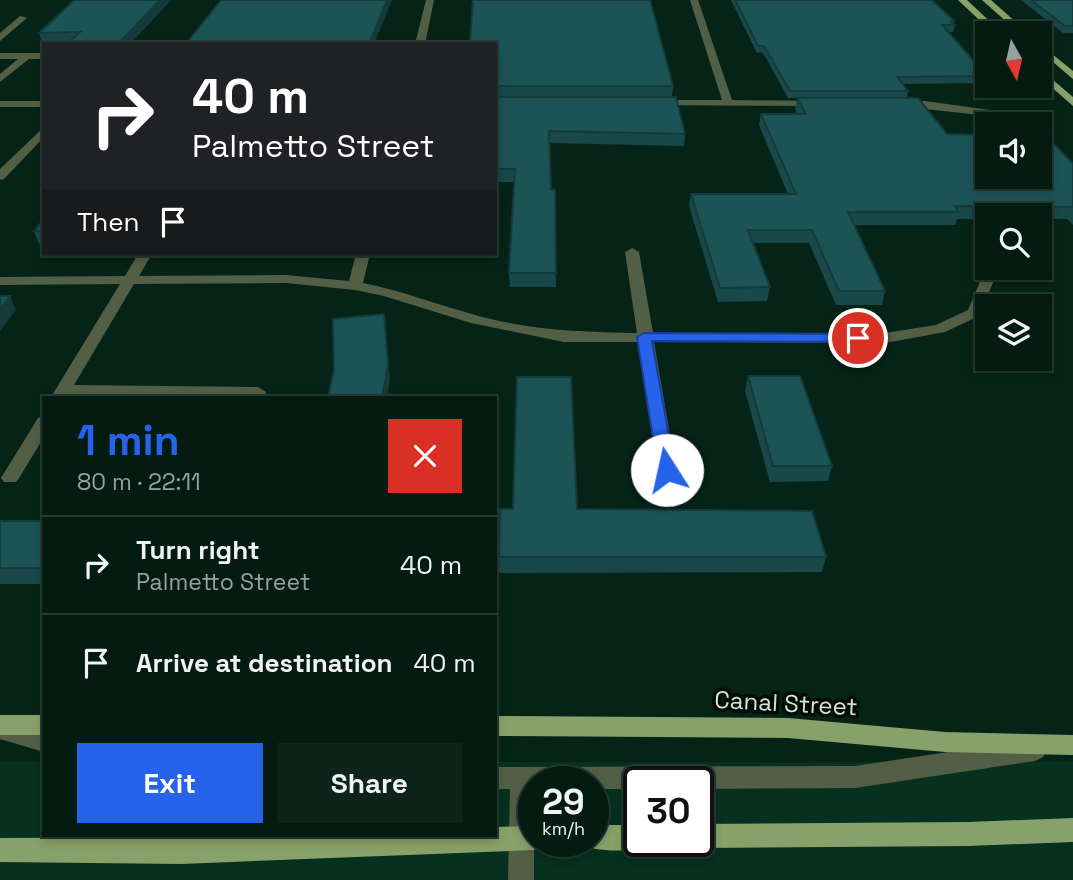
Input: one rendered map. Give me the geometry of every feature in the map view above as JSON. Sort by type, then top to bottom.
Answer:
[{"type":"main road","points":[[962,0],[985,21]]},
{"type":"main road","points":[[986,0],[1010,21]]},
{"type":"main road","points":[[1052,58],[1073,76]]},
{"type":"main road","points":[[1052,83],[1073,103]]},
{"type":"main road","points":[[0,727],[42,725]]},
{"type":"main road","name":"Canal Street","points":[[497,726],[788,728],[958,743],[1070,745]]},
{"type":"main road","points":[[714,836],[968,834],[1073,830]]},
{"type":"main road","points":[[0,850],[181,851],[518,838]]},
{"type":"street","points":[[420,42],[430,0]]},
{"type":"street","points":[[694,0],[728,103]]},
{"type":"street","points":[[0,38],[23,18]]},
{"type":"street","points":[[0,56],[42,56]]},
{"type":"street","points":[[0,79],[27,56]]},
{"type":"street","points":[[646,103],[833,104]]},
{"type":"street","points":[[0,104],[42,104]]},
{"type":"street","points":[[886,104],[925,104],[983,112]]},
{"type":"street","points":[[0,176],[42,132]]},
{"type":"street","points":[[632,252],[667,470]]},
{"type":"street","points":[[61,394],[144,256]]},
{"type":"street","points":[[355,286],[362,256]]},
{"type":"street","points":[[0,281],[286,279],[387,292],[471,319],[564,337],[885,338],[940,329],[974,313],[987,280]]},
{"type":"street","points":[[61,394],[258,392],[256,396]]},
{"type":"street","points":[[10,478],[38,443]]},
{"type":"street","points":[[0,727],[42,741]]},
{"type":"street","points":[[609,778],[855,777],[1070,745]]},
{"type":"street","points":[[497,778],[518,778]]},
{"type":"street","points":[[521,880],[525,857]]},
{"type":"shaded area","points":[[0,762],[42,762],[42,837],[497,837],[497,762],[1073,762],[1073,880],[0,880]]},
{"type":"building","points":[[74,0],[160,0],[120,42],[69,42],[80,32],[39,33]]},
{"type":"building","points":[[221,0],[387,0],[370,42],[188,42]]},
{"type":"building","points":[[473,0],[650,0],[673,86],[497,86],[497,42],[470,42]]},
{"type":"building","points":[[735,0],[932,0],[954,21],[951,22],[955,25],[942,25],[975,62],[975,76],[897,77],[908,91],[790,91],[767,51],[763,46],[758,46]]},
{"type":"building","points":[[1031,0],[1073,0],[1073,26],[1065,26]]},
{"type":"building","points":[[497,97],[676,97],[685,134],[549,131],[551,190],[555,190],[556,273],[509,273],[515,169],[497,169]]},
{"type":"building","points":[[797,98],[918,98],[947,134],[975,135],[975,189],[1052,189],[1052,142],[1073,164],[1073,207],[1052,207],[1052,203],[975,203],[975,206],[955,206],[959,212],[848,212],[885,291],[839,291],[812,230],[748,230],[770,287],[720,288],[691,194],[796,194],[761,114],[806,114]]},
{"type":"building","points":[[42,221],[42,231],[34,231]]},
{"type":"building","points":[[0,296],[10,296],[0,309]]},
{"type":"building","points":[[384,314],[388,365],[382,396],[328,396],[334,371],[333,319]]},
{"type":"building","points":[[748,376],[800,376],[832,466],[773,466]]},
{"type":"building","points":[[517,377],[571,377],[577,509],[812,511],[826,557],[499,557],[500,509],[513,509]]},
{"type":"building","points":[[0,521],[42,521],[42,568],[0,568]]},
{"type":"route","points":[[667,470],[644,337],[858,338]]}]
